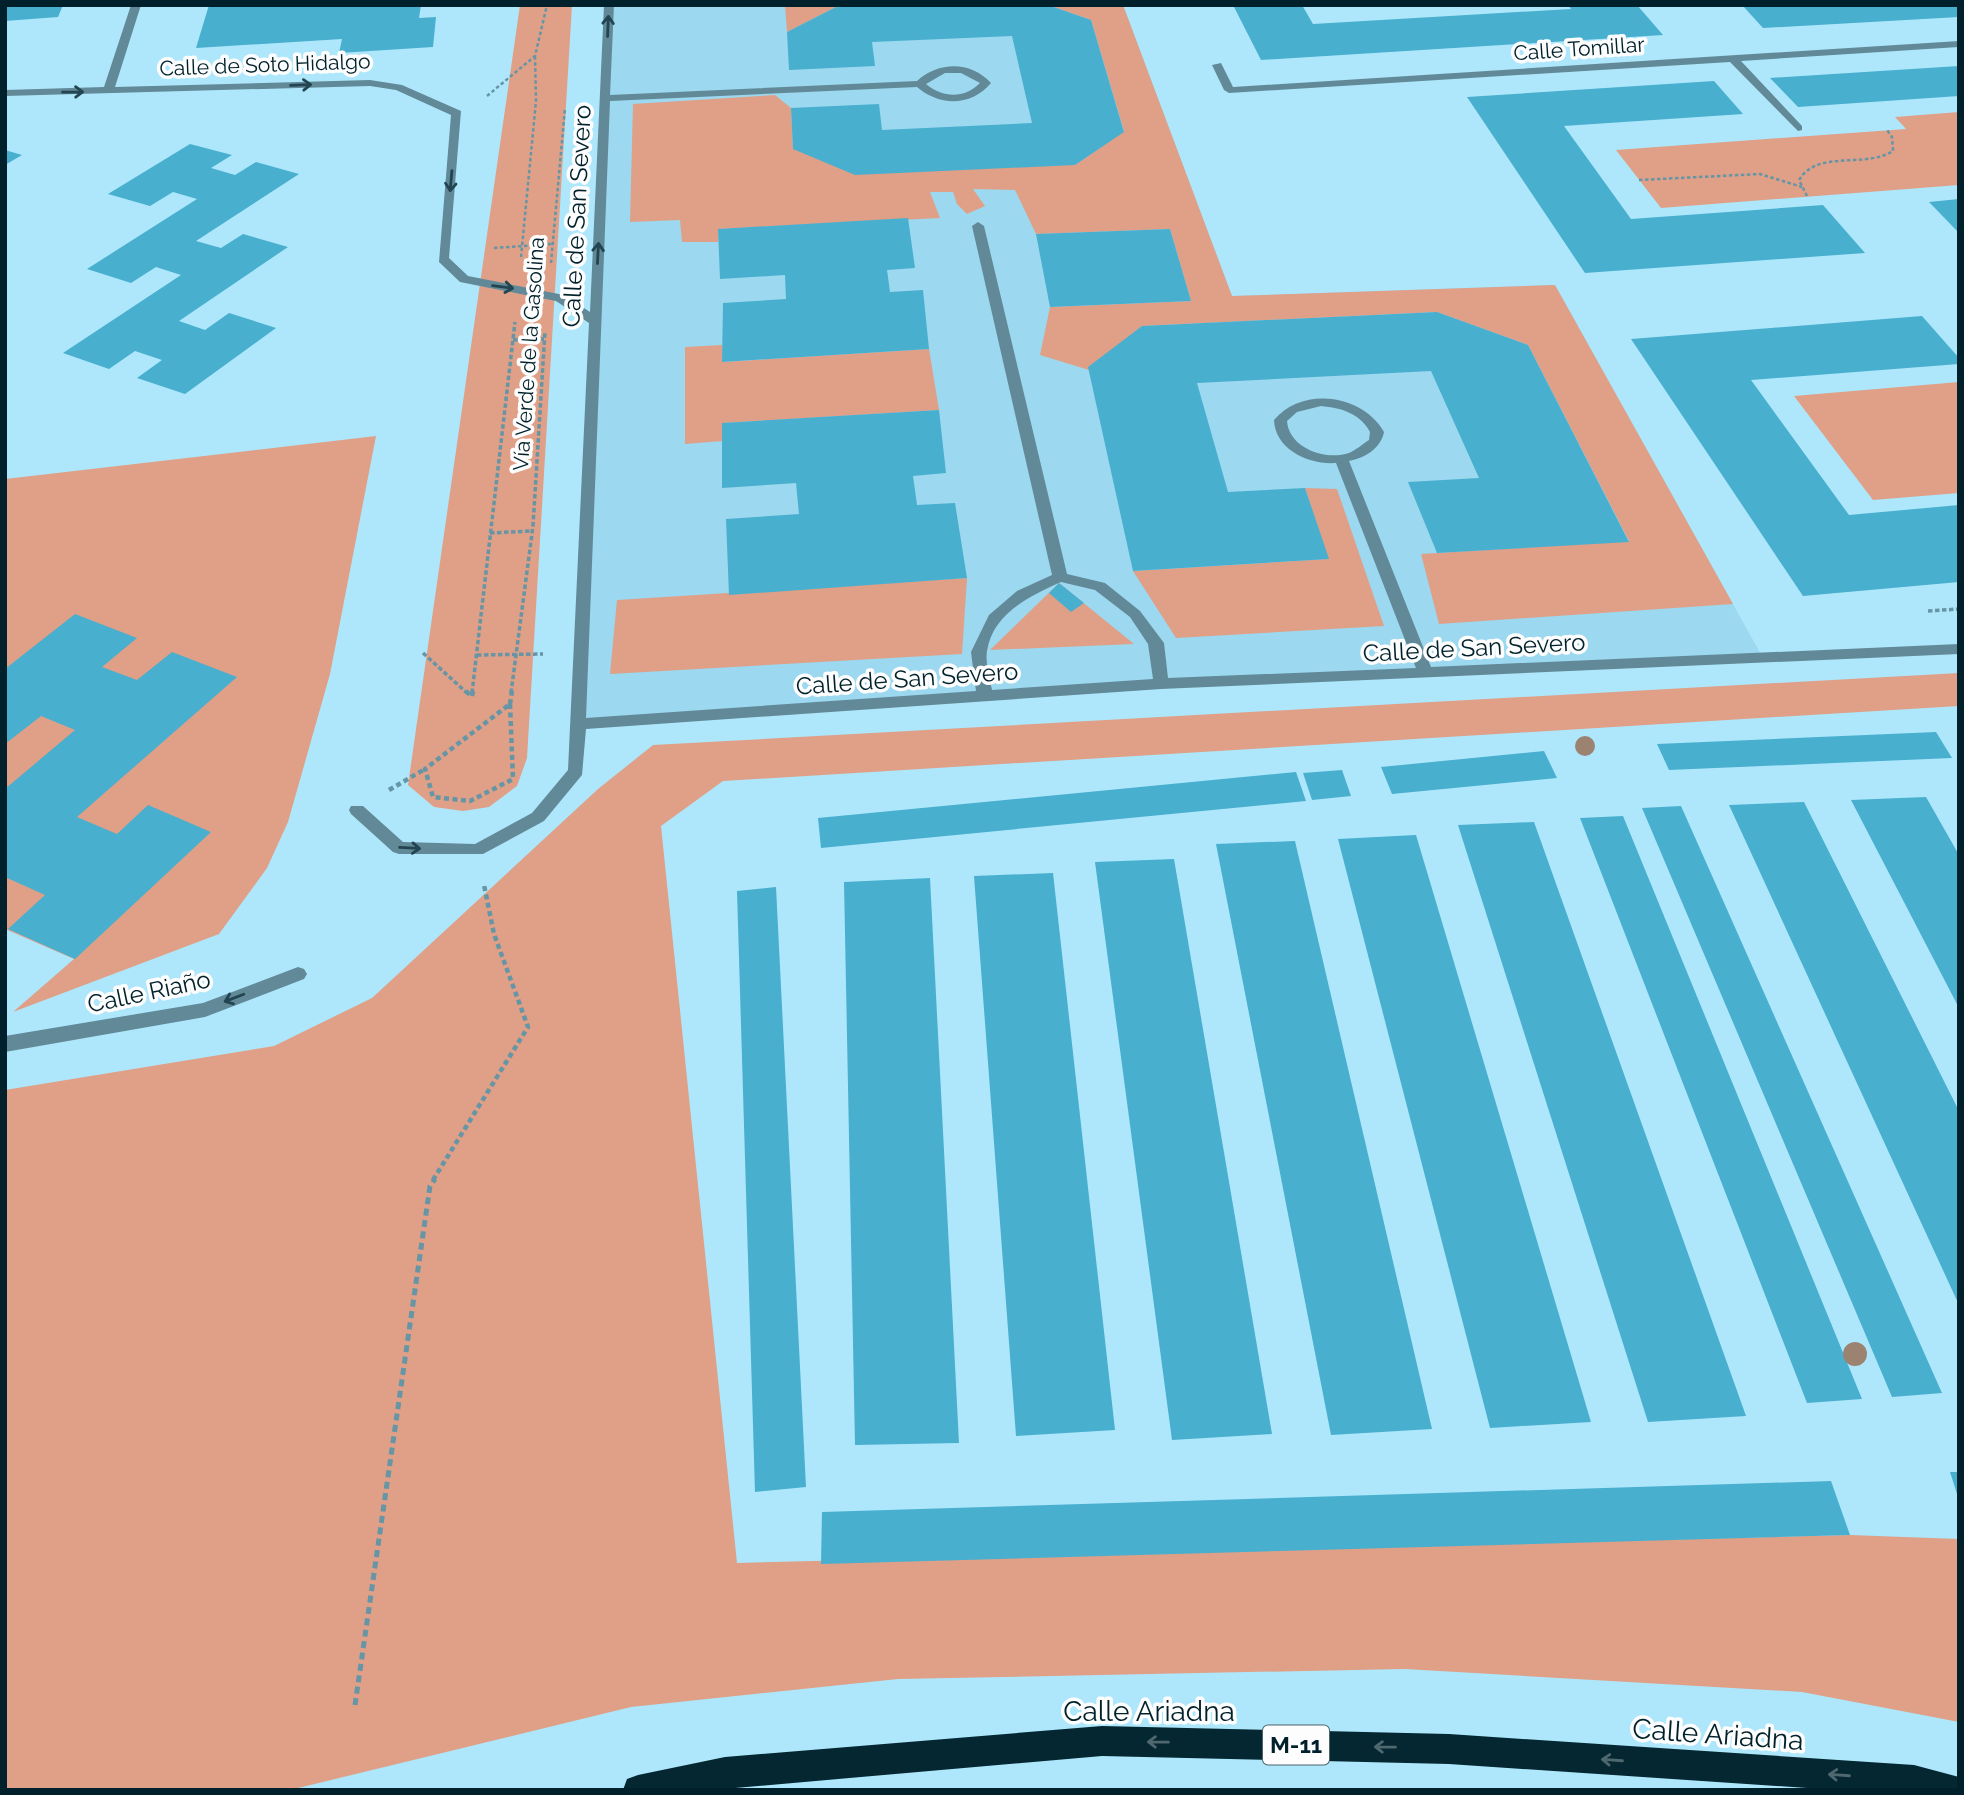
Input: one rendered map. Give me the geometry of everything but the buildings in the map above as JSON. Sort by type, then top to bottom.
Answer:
[{"type":"highway","name":"Calle Ariadna","points":[[638,1790],[725,1772],[1102,1741],[1449,1749],[1914,1780],[1955,1790]]},
{"type":"street","points":[[108,92],[136,5]]},
{"type":"street","name":"Calle de San Severo","points":[[609,5],[578,724],[1161,684],[1959,649]]},
{"type":"street","name":"Calle Tomillar","points":[[1217,65],[1229,90],[1959,44]]},
{"type":"street","points":[[1733,59],[1798,128]]},
{"type":"street","points":[[605,98],[920,84],[930,73],[953,69],[976,73],[986,83],[977,94],[954,99],[930,95],[920,84]]},
{"type":"street","name":"Calle de Soto Hidalgo","points":[[5,93],[370,83],[398,87],[457,113],[443,259],[464,279],[560,298],[595,321]]},
{"type":"street","points":[[978,226],[1059,576]]},
{"type":"street","points":[[1321,402],[1337,403],[1364,414],[1377,432],[1375,442],[1357,456],[1341,459],[1324,458],[1295,450],[1279,433],[1283,415],[1305,404],[1321,402]]},
{"type":"street","points":[[1341,459],[1426,673]]},
{"type":"street","points":[[985,696],[979,652],[994,618],[1022,593],[1059,576],[1100,586],[1135,614],[1156,643],[1161,684]]},
{"type":"street","points":[[357,810],[398,848],[477,850],[538,817],[576,771],[578,724]]},
{"type":"street","name":"Calle Riaño","points":[[5,1044],[205,1010],[298,974]]},
{"type":"path","points":[[520,269],[536,101],[534,56],[547,5]]},
{"type":"path","points":[[481,97],[490,96],[534,56]]},
{"type":"path","name":"Vía Verde de la Gasolina","points":[[551,271],[566,98]]},
{"type":"path","points":[[1807,196],[1800,180],[1802,172],[1811,166],[1877,160],[1893,151],[1892,137],[1887,130]]},
{"type":"path","points":[[1639,180],[1760,174],[1802,187]]},
{"type":"path","points":[[522,246],[553,244]]},
{"type":"path","points":[[423,653],[472,696],[516,316]]},
{"type":"path","name":"Vía Verde de la Gasolina","points":[[510,704],[425,769],[433,797],[470,801],[513,779],[510,704],[532,531],[546,326]]},
{"type":"path","points":[[513,340],[544,340]]},
{"type":"path","points":[[490,533],[532,531]]},
{"type":"path","points":[[477,655],[516,655]]},
{"type":"path","points":[[355,1705],[430,1186],[528,1027],[494,934],[477,850]]},
{"type":"shaded area","points":[[520,5],[572,5],[527,758],[517,786],[489,807],[463,811],[434,807],[408,785]]},
{"type":"shaded area","points":[[609,5],[1123,5],[1232,296],[1555,285],[1763,658],[1161,684],[578,724]]},
{"type":"shaded area","points":[[785,5],[874,5],[836,7],[787,32]]},
{"type":"shaded area","points":[[1048,5],[1123,5],[1232,296],[1555,285],[1733,604],[1439,624],[1421,554],[1629,541],[1528,345],[1437,312],[1142,326],[1089,370],[1040,355],[1050,307],[1191,301],[1170,229],[1036,234],[1015,190],[973,189],[985,206],[967,214],[957,204],[953,192],[930,192],[940,218],[719,229],[718,242],[682,242],[680,220],[630,222],[633,104],[775,95],[791,108],[793,149],[1075,165],[1124,131],[1091,20]]},
{"type":"shaded area","points":[[1959,112],[1959,185],[1661,208],[1616,150],[1906,129],[1895,117]]},
{"type":"shaded area","points":[[722,345],[723,362],[929,349],[939,410],[723,423],[723,441],[685,444],[685,347]]},
{"type":"shaded area","points":[[1959,382],[1959,493],[1873,500],[1794,396]]},
{"type":"shaded area","points":[[376,436],[330,674],[288,822],[267,868],[219,934],[13,1012],[74,959],[5,929],[5,479]]},
{"type":"shaded area","points":[[1305,488],[1337,489],[1384,626],[1176,638],[1133,571],[1328,559]]},
{"type":"shaded area","points":[[967,578],[962,654],[610,674],[617,600]]},
{"type":"shaded area","points":[[1059,583],[1134,644],[990,650]]},
{"type":"shaded area","points":[[1959,673],[1959,706],[723,781],[661,826],[737,1563],[1850,1535],[1959,1539],[1959,1722],[1802,1692],[1405,1669],[898,1679],[631,1707],[290,1790],[5,1790],[5,1090],[274,1046],[372,998],[598,789],[653,745]]}]
